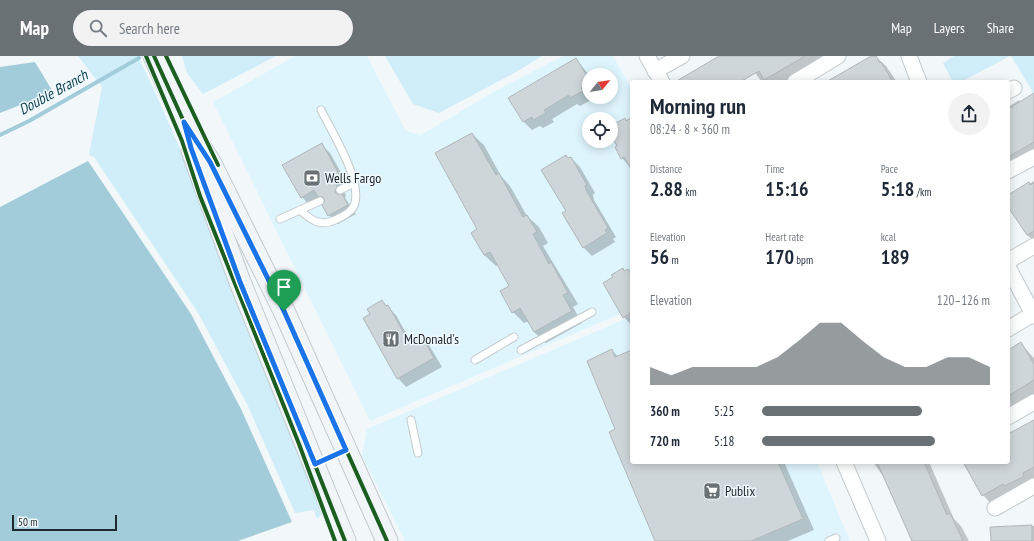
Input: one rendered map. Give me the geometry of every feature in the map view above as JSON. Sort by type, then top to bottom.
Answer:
[{"type":"main road","points":[[154,56],[184,122],[210,162],[280,304],[387,541]]},
{"type":"main road","points":[[184,122],[191,148],[240,282],[345,541]]},
{"type":"main road","points":[[315,464],[346,450]]},
{"type":"street","points":[[647,56],[658,76],[682,56]]},
{"type":"street","points":[[798,80],[838,56]]},
{"type":"street","points":[[909,56],[918,80]]},
{"type":"street","points":[[1010,170],[1034,157]]},
{"type":"street","points":[[1010,260],[1034,246]]},
{"type":"street","points":[[1010,271],[1034,315],[1010,328]]},
{"type":"street","points":[[1010,416],[1034,402]]},
{"type":"street","points":[[845,464],[878,541]]},
{"type":"street","points":[[995,508],[1034,486]]},
{"type":"lane","points":[[300,210],[316,223],[324,224],[333,221],[351,211],[355,204],[354,183],[350,168],[321,110]]},
{"type":"lane","points":[[340,190],[354,183]]},
{"type":"lane","points":[[280,219],[320,201]]},
{"type":"lane","points":[[521,350],[592,312]]},
{"type":"lane","points":[[475,360],[514,337]]},
{"type":"lane","points":[[411,420],[418,453]]},
{"type":"shaded area","points":[[78,56],[138,56],[164,112],[212,226],[322,514],[317,519],[314,510],[295,513],[248,406],[197,311],[94,157],[89,155],[102,87]]},
{"type":"shaded area","points":[[182,56],[276,56],[203,94],[187,73]]},
{"type":"shaded area","points":[[295,56],[367,56],[406,131],[421,135],[495,91],[563,56],[613,56],[630,86],[630,310],[370,421],[213,102]]},
{"type":"shaded area","points":[[385,56],[542,56],[516,72],[439,113],[413,104]]},
{"type":"shaded area","points":[[954,56],[1010,56],[965,80],[952,80],[943,63]]},
{"type":"shaded area","points":[[1011,56],[1034,56],[1034,94]]},
{"type":"shaded area","points":[[630,317],[630,464],[818,464],[850,541],[405,541],[362,456],[367,429]]},
{"type":"water","points":[[35,62],[53,92],[0,113],[0,67]]},
{"type":"water","points":[[88,161],[191,314],[241,409],[292,522],[238,541],[0,541],[0,207]]},
{"type":"building","points":[[719,56],[805,56],[764,80],[759,71],[743,80],[678,80]]},
{"type":"building","points":[[871,56],[876,56],[892,80],[829,80]]},
{"type":"building","points":[[576,58],[582,68],[582,92],[570,98],[569,95],[544,110],[546,113],[533,120],[532,117],[523,122],[508,98]]},
{"type":"building","points":[[1034,93],[1034,142],[1010,156],[1010,108]]},
{"type":"building","points":[[625,118],[626,121],[630,118],[630,168],[624,157],[621,159],[616,148],[618,148],[618,122]]},
{"type":"building","points":[[472,133],[496,175],[499,173],[523,217],[527,215],[537,232],[533,234],[549,264],[551,262],[568,293],[563,295],[572,311],[534,332],[520,308],[512,313],[500,291],[509,286],[490,252],[484,255],[471,233],[477,229],[435,153]]},
{"type":"building","name":"Wells Fargo","points":[[322,143],[340,176],[334,180],[337,186],[335,192],[342,194],[348,205],[328,216],[322,205],[325,201],[323,197],[318,197],[314,190],[301,198],[282,165]]},
{"type":"building","points":[[566,155],[568,158],[571,157],[587,185],[585,186],[586,190],[608,228],[605,230],[607,233],[583,248],[562,213],[566,211],[541,170]]},
{"type":"building","points":[[1029,182],[1030,185],[1034,183],[1034,231],[1027,235],[1010,210],[1010,194]]},
{"type":"building","points":[[623,268],[624,271],[628,269],[630,272],[630,313],[623,318],[603,283],[613,277],[611,275]]},
{"type":"building","name":"McDonald's","points":[[382,300],[386,306],[388,305],[409,342],[421,335],[434,358],[397,379],[363,318],[370,314],[367,309]]},
{"type":"building","points":[[1021,342],[1034,364],[1034,380],[1010,395],[1010,349]]},
{"type":"building","name":"Publix","points":[[612,349],[615,357],[630,351],[630,464],[779,464],[803,519],[751,541],[655,541],[609,432],[615,429],[587,361]]},
{"type":"building","points":[[1034,420],[1034,467],[1023,473],[1024,476],[1019,479],[1004,486],[1003,484],[982,496],[964,464],[1010,464],[1010,433]]},
{"type":"building","points":[[878,464],[925,464],[947,515],[950,513],[963,541],[912,541]]},
{"type":"building","points":[[1032,525],[1032,541],[991,541],[990,527]]},
{"type":"waterway","name":"Double Branch","points":[[0,135],[29,121],[139,58]]},
{"type":"cycle path","points":[[146,56],[182,141],[200,196],[299,444],[335,541]]},
{"type":"cycle path","points":[[154,56],[184,122],[210,162],[284,311],[387,541]]},
{"type":"cycle path","points":[[166,56],[218,165]]},
{"type":"cycle path","points":[[196,162],[219,224]]},
{"type":"cycle path","points":[[302,432],[345,541]]},
{"type":"place","name":"Wells Fargo","points":[[312,178]]},
{"type":"place","name":"McDonald's","points":[[391,339]]},
{"type":"place","name":"Publix","points":[[712,491]]},
{"type":"route","points":[[184,122],[210,162],[284,311],[346,450],[315,464],[240,282],[191,148],[184,122]]}]
